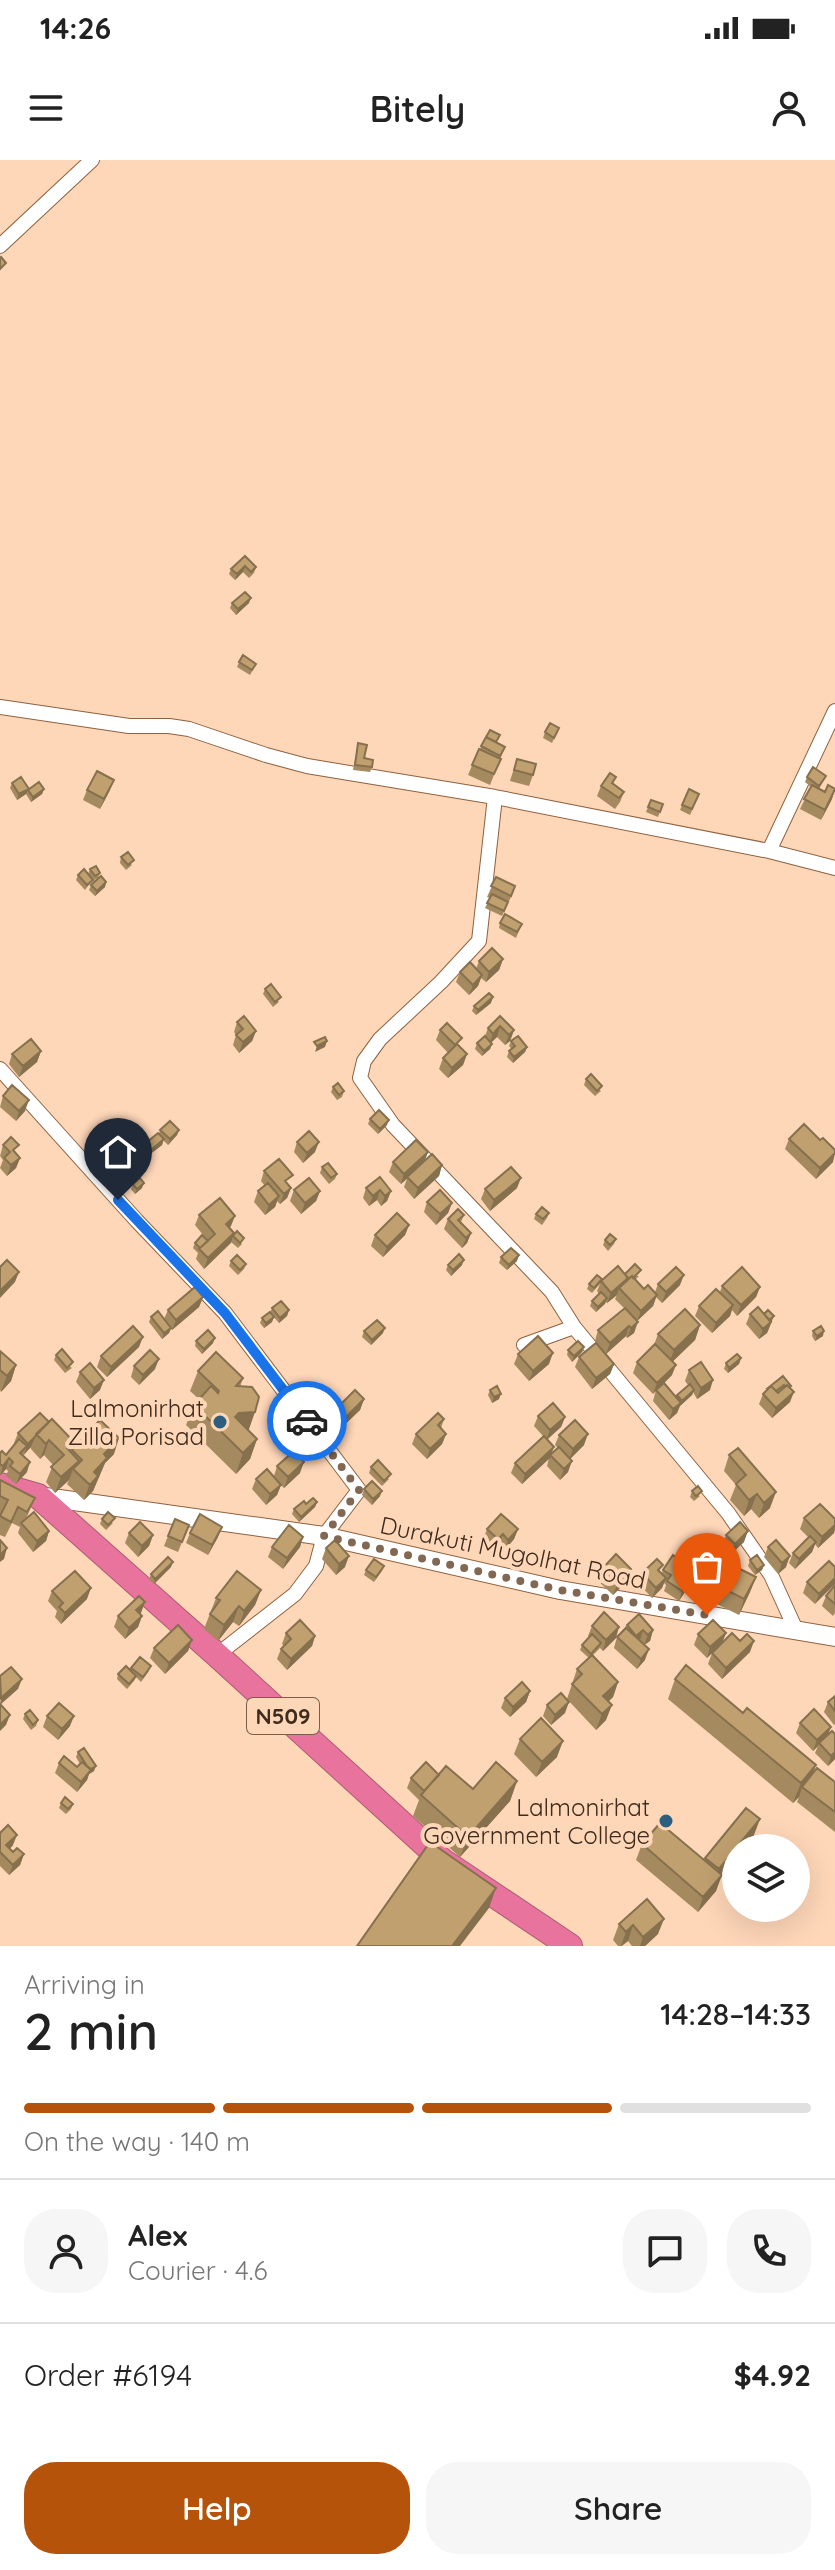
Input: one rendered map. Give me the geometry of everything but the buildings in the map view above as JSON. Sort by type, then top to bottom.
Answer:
[{"type":"highway","name":"N509","points":[[0,1485],[38,1496],[443,1861],[570,1946]]},
{"type":"main road","name":"Durakuti Mugolhat Road","points":[[38,1496],[324,1536],[560,1590],[835,1637]]},
{"type":"street","points":[[0,246],[92,160]]},
{"type":"street","points":[[0,707],[129,726],[189,729],[307,766],[495,797],[769,851],[835,868]]},
{"type":"street","points":[[769,851],[835,711]]},
{"type":"street","points":[[495,797],[479,941],[441,982],[380,1039],[364,1061],[360,1078],[393,1125],[552,1292],[574,1327],[728,1513],[771,1575],[796,1630]]},
{"type":"street","points":[[0,1069],[225,1313],[359,1490],[324,1536],[316,1566],[295,1594],[217,1655]]},
{"type":"street","points":[[524,1345],[574,1327]]},
{"type":"way so far","points":[[307,1421],[359,1490],[324,1536],[560,1590],[707,1615]]},
{"type":"place","name":"Lalmonirhat Zilla Porisad","points":[[220,1422]]},
{"type":"place","name":"Lalmonirhat Government College","points":[[666,1821]]},
{"type":"route","points":[[118,1200],[225,1313],[307,1421]]}]
